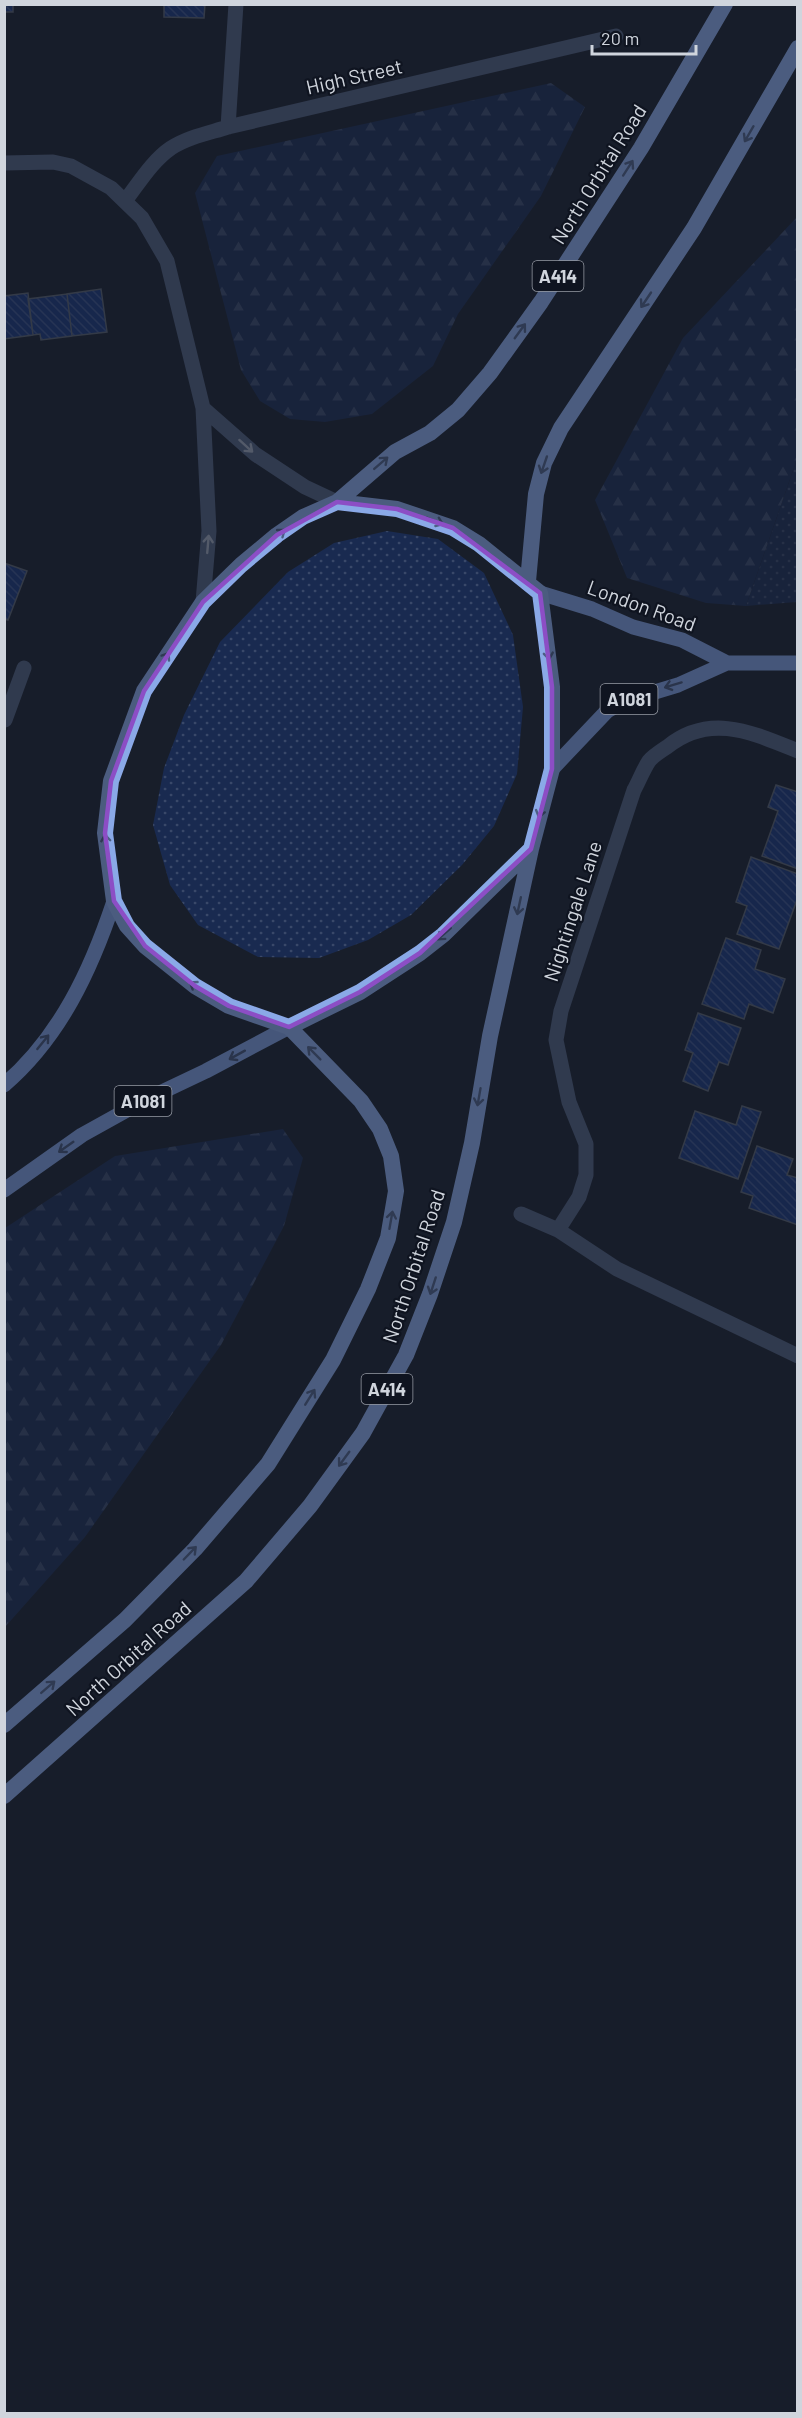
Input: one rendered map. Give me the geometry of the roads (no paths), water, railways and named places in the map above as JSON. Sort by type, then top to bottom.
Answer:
[{"type":"highway","name":"North Orbital Road","points":[[337,502],[395,452],[430,433],[458,410],[490,373],[541,302],[641,147],[725,4]]},
{"type":"highway","points":[[534,587],[536,494],[544,463],[561,428],[694,228],[798,48]]},
{"type":"highway","points":[[531,849],[444,935],[420,953],[360,992],[289,1027],[229,1006],[195,986],[145,946],[127,926],[114,901],[105,833],[111,781],[144,691],[203,602],[241,565],[303,517],[337,502],[397,509],[429,518],[453,528],[479,544],[534,587]]},
{"type":"highway","name":"North Orbital Road","points":[[4,1796],[246,1581],[310,1506],[363,1434],[406,1355],[430,1294],[454,1222],[472,1143],[490,1036],[531,849],[552,769],[552,687],[534,587]]},
{"type":"highway","name":"North Orbital Road","points":[[4,1725],[125,1620],[195,1549],[268,1464],[333,1360],[368,1290],[388,1238],[396,1191],[391,1156],[380,1129],[361,1101],[289,1027]]},
{"type":"main road","name":"London Road","points":[[534,587],[633,627],[682,640],[727,663]]},
{"type":"main road","name":"London Road","points":[[552,769],[607,711],[625,701],[678,685],[727,663],[798,663]]},
{"type":"main road","points":[[4,1085],[17,1074],[55,1027],[74,999],[100,942],[114,901]]},
{"type":"main road","name":"A1081","points":[[4,1190],[82,1135],[145,1100],[289,1027]]},
{"type":"street","points":[[228,127],[236,4]]},
{"type":"street","name":"High Street","points":[[125,201],[155,162],[171,148],[196,137],[228,127],[616,36]]},
{"type":"street","points":[[4,163],[53,162],[71,166],[111,188],[142,218],[167,261],[203,408],[209,531],[203,602]]},
{"type":"street","points":[[203,408],[255,454],[305,486],[337,502]]},
{"type":"street","points":[[5,720],[24,668]]},
{"type":"street","name":"Nightingale Lane","points":[[558,1230],[579,1197],[586,1175],[586,1144],[569,1102],[556,1040],[561,1011],[634,790],[650,760],[692,731],[718,727],[737,730],[755,734],[798,751]]},
{"type":"street","points":[[521,1214],[558,1230],[617,1269],[798,1356]]}]
